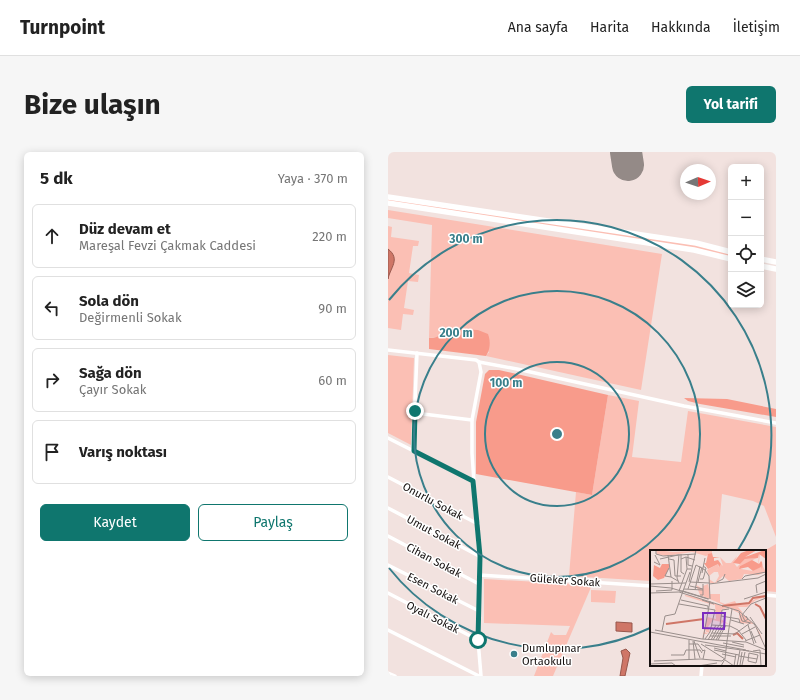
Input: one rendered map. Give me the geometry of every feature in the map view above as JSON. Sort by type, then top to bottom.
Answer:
[{"type":"main road","points":[[388,197],[696,243],[728,251]]},
{"type":"main road","points":[[388,203],[686,249],[728,258]]},
{"type":"main road","points":[[764,260],[776,262]]},
{"type":"main road","points":[[764,267],[776,269]]},
{"type":"street","points":[[388,350],[476,360],[479,362],[684,406],[776,423]]},
{"type":"street","points":[[414,451],[418,353]]},
{"type":"street","points":[[388,630],[480,676],[478,640],[480,556],[473,481],[472,420],[481,372],[479,362]]},
{"type":"street","points":[[415,413],[472,420]]},
{"type":"street","points":[[388,438],[473,481]]},
{"type":"street","name":"Onurlu Sokak","points":[[388,477],[478,524]]},
{"type":"street","name":"Umut Sokak","points":[[388,508],[480,556]]},
{"type":"street","name":"Cihan Sokak","points":[[388,536],[479,584]]},
{"type":"street","name":"Esen Sokak","points":[[388,565],[479,611]]},
{"type":"street","name":"Güleker Sokak","points":[[479,575],[650,586]]},
{"type":"street","name":"Oyalı Sokak","points":[[388,593],[478,640]]},
{"type":"street","points":[[766,595],[776,596]]},
{"type":"street","points":[[701,676],[702,666]]},
{"type":"street","points":[[388,673],[394,676]]},
{"type":"shaded area","points":[[388,198],[695,244],[728,252],[728,258],[388,201]]},
{"type":"shaded area","points":[[388,210],[662,254],[641,390],[486,356],[489,352],[446,331],[438,337],[429,338],[432,225],[388,218]]},
{"type":"shaded area","points":[[388,226],[392,227],[391,237],[419,241],[418,246],[413,246],[409,273],[419,275],[418,282],[408,281],[404,308],[414,310],[413,315],[403,314],[401,330],[388,328]]},
{"type":"shaded area","points":[[388,249],[394,256],[394,264],[388,279]]},
{"type":"shaded area","points":[[455,329],[478,330],[488,334],[490,346],[486,356],[429,349],[429,338]]},
{"type":"shaded area","points":[[388,355],[414,358],[411,445],[388,433]]},
{"type":"shaded area","points":[[489,370],[499,370],[608,395],[592,495],[476,474],[476,422],[485,374]]},
{"type":"shaded area","points":[[608,395],[639,401],[632,457],[681,462],[688,411],[776,427],[776,537],[764,506],[753,501],[722,494],[717,550],[650,550],[650,581],[569,576],[576,492],[592,495]]},
{"type":"shaded area","points":[[684,398],[727,399],[776,409],[776,417],[700,404],[688,401]]},
{"type":"shaded area","points":[[776,544],[776,592],[766,591],[766,550]]},
{"type":"shaded area","points":[[484,579],[592,585],[553,676],[534,676],[551,632],[554,635],[566,635],[570,626],[484,623]]},
{"type":"shaded area","points":[[591,590],[616,591],[615,603],[591,602]]},
{"type":"shaded area","points":[[616,622],[632,623],[632,632],[616,631]]},
{"type":"shaded area","points":[[626,649],[630,653],[625,676],[620,676],[623,658],[621,651]]},
{"type":"runway","points":[[626,152],[628,165]]},
{"type":"place","name":"Dumlupınar Ortaokulu","points":[[514,654]]},
{"type":"route","points":[[415,411],[414,451],[473,481],[480,556],[478,640]]}]
